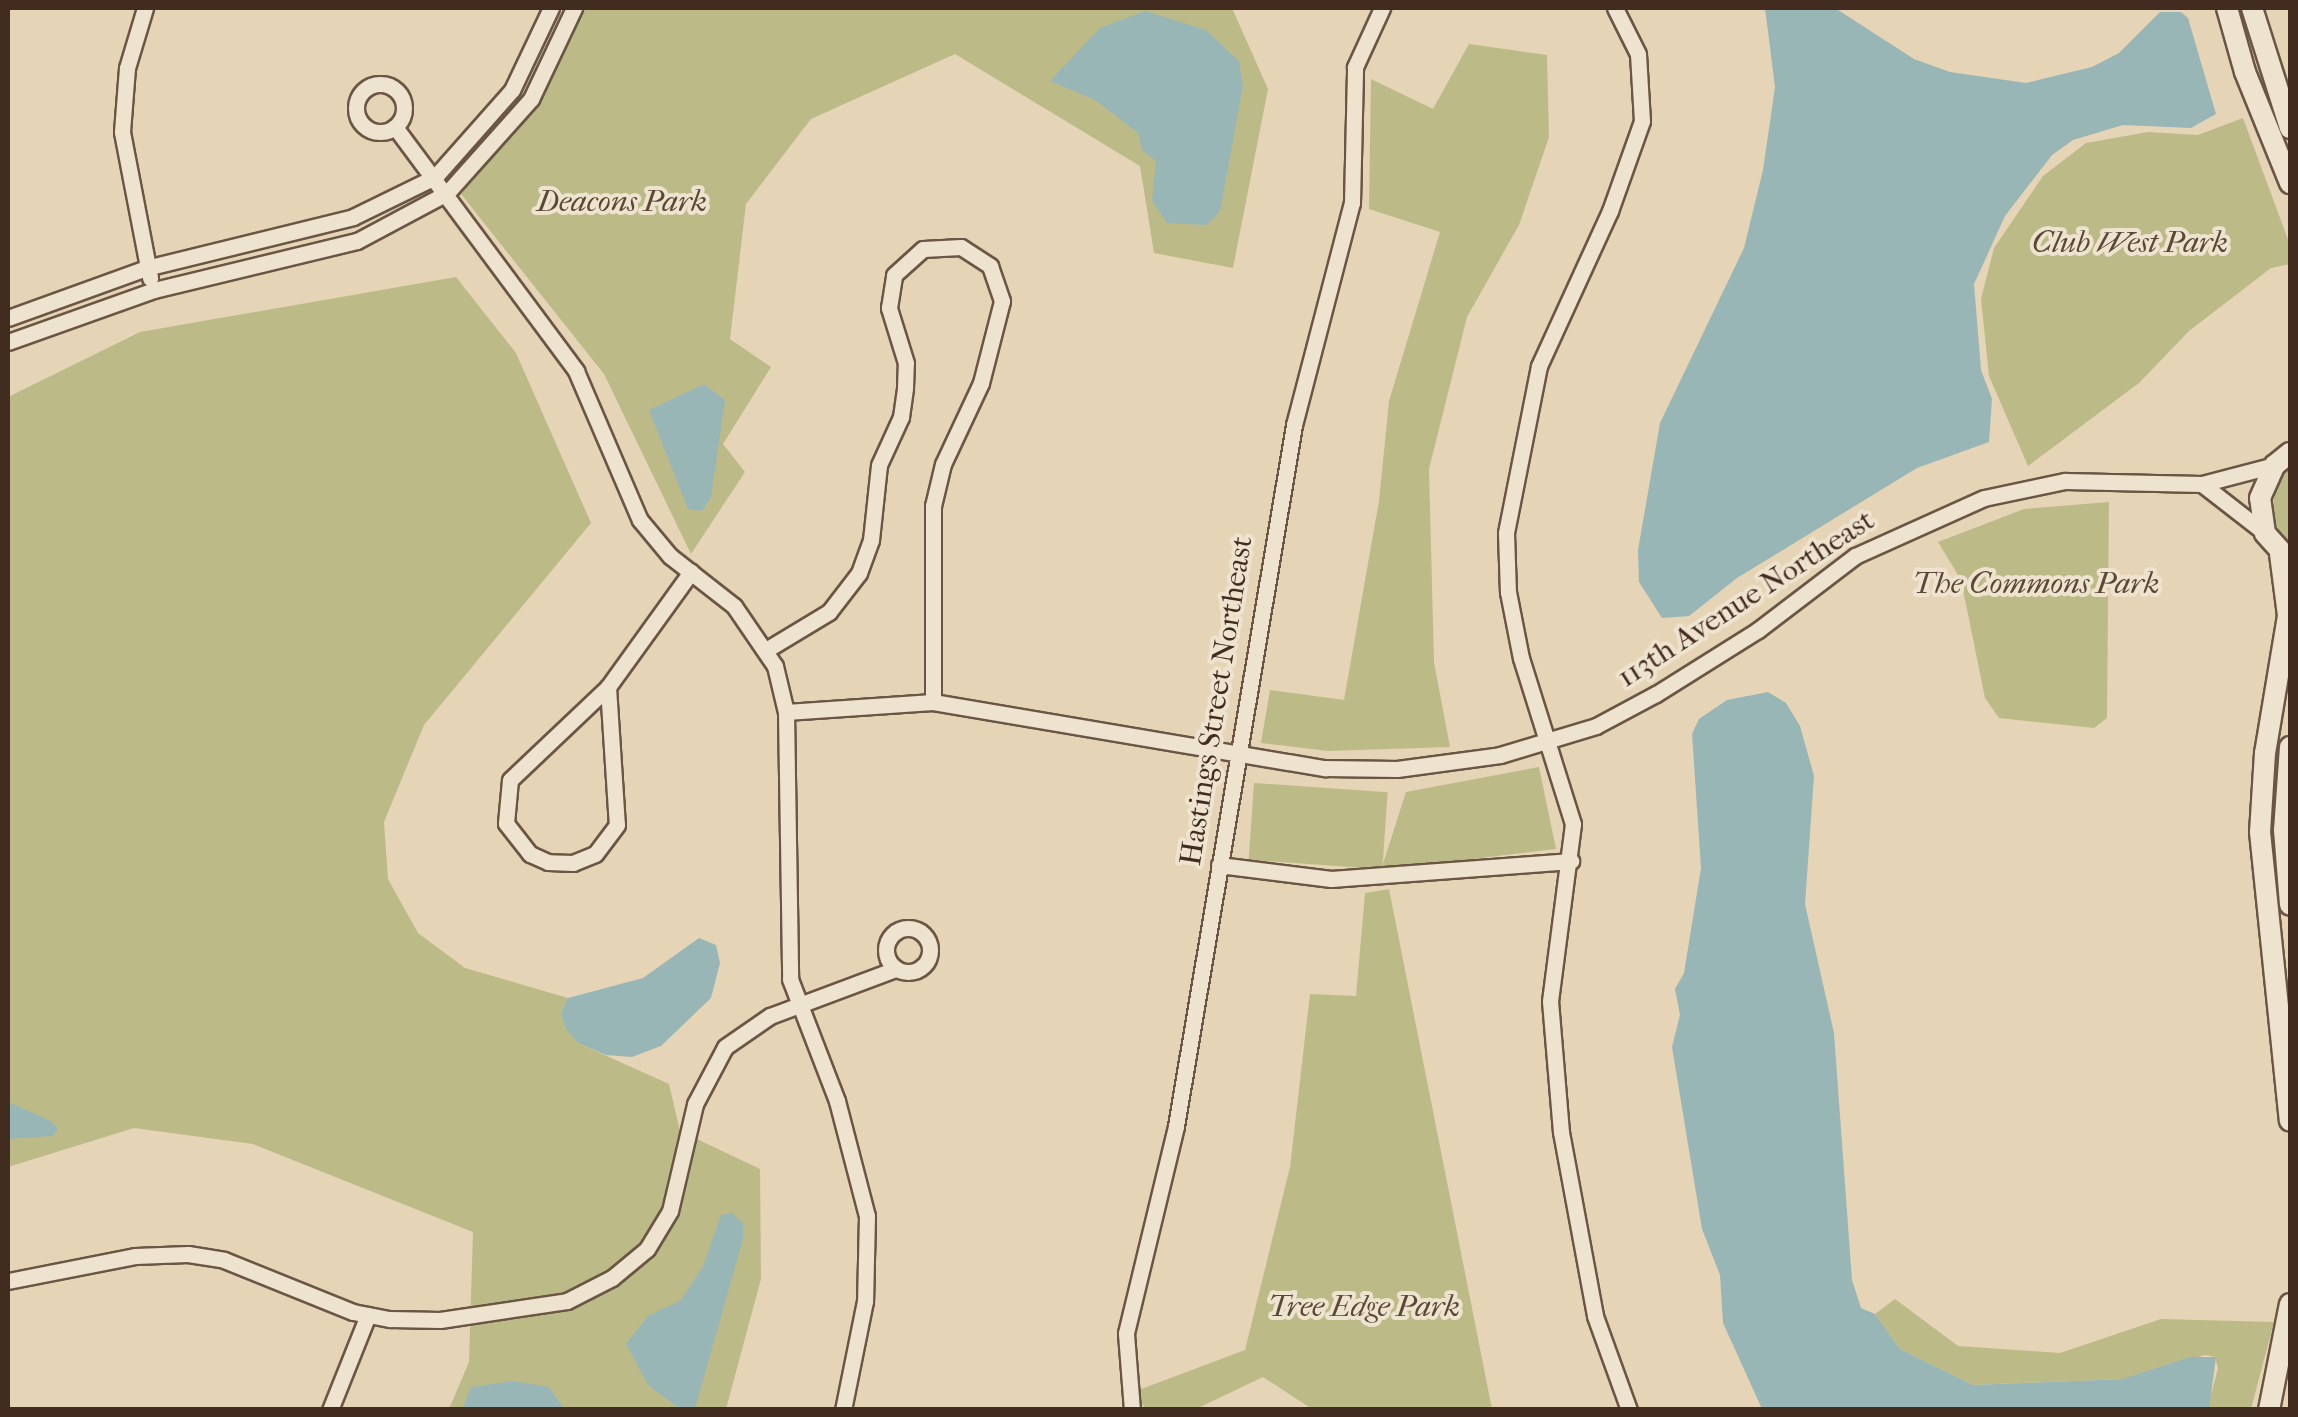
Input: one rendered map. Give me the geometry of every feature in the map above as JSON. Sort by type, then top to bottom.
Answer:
[{"type":"street","points":[[144,8],[127,68],[122,116],[146,268],[154,290]]},
{"type":"street","points":[[8,318],[146,268],[320,228],[435,177],[512,90],[550,8]]},
{"type":"street","points":[[8,342],[154,290],[358,241],[447,193],[531,98],[574,8]]},
{"type":"street","name":"Hastings Street Northeast","points":[[1132,1410],[1126,1333],[1176,1126],[1294,425],[1352,203],[1355,67],[1382,8]]},
{"type":"street","points":[[1616,8],[1638,54],[1642,121],[1610,211],[1539,366],[1506,533],[1508,592],[1521,658],[1552,742],[1573,824],[1571,860],[1554,953],[1551,1054],[1595,1316],[1629,1410]]},
{"type":"street","points":[[2227,8],[2245,72],[2290,183]]},
{"type":"street","points":[[2252,8],[2290,128]]},
{"type":"street","points":[[395,127],[576,372],[640,520],[691,572],[734,606],[766,650],[786,712],[786,942],[797,1007],[837,1100],[867,1216],[865,1301],[843,1410]]},
{"type":"street","points":[[766,650],[829,612],[859,573],[871,540],[879,465],[901,417],[905,388],[906,362],[889,308],[894,275],[924,249],[962,247],[990,266],[1002,301],[981,384],[942,464],[933,506],[932,702]]},
{"type":"street","points":[[2265,533],[2260,498],[2283,459]]},
{"type":"street","name":"113th Avenue Northeast","points":[[786,712],[932,702],[1237,756],[1397,769],[1552,742],[1656,694],[1758,630],[1855,556],[1914,525],[1984,498],[2065,481],[2202,484],[2283,459]]},
{"type":"street","points":[[2202,484],[2265,533],[2285,557],[2288,616],[2265,754],[2260,832],[2290,1120]]},
{"type":"street","points":[[608,687],[617,825],[594,854],[573,863],[548,862],[530,854],[506,823],[510,780],[608,687],[691,572]]},
{"type":"street","points":[[2290,746],[2284,830],[2290,905]]},
{"type":"street","points":[[1219,865],[1331,878],[1571,860]]},
{"type":"street","points":[[8,1281],[135,1256],[188,1254],[224,1260],[368,1315],[440,1320],[566,1301],[612,1278],[647,1249],[670,1211],[695,1104],[725,1048],[770,1016],[896,969]]},
{"type":"street","points":[[2269,1410],[2290,1304]]},
{"type":"street","points":[[330,1410],[368,1315]]},
{"type":"green space","name":"Deacons Park","points":[[582,8],[1232,8],[1268,89],[1233,268],[1154,253],[1140,166],[955,54],[811,119],[746,204],[730,339],[771,367],[723,444],[745,472],[691,554],[604,374],[461,194],[540,101]]},
{"type":"green space","points":[[1469,44],[1547,55],[1549,137],[1519,225],[1467,317],[1429,469],[1434,662],[1450,747],[1328,751],[1261,743],[1270,690],[1344,700],[1379,501],[1389,401],[1440,232],[1369,209],[1371,79],[1433,109]]},
{"type":"green space","name":"Club West Park","points":[[2243,118],[2290,245],[2290,264],[2271,268],[2189,331],[2139,383],[2028,466],[1989,376],[1981,299],[1994,248],[2043,176],[2086,143],[2148,132],[2198,135]]},
{"type":"green space","points":[[456,277],[516,353],[591,523],[424,725],[384,822],[388,879],[418,933],[465,968],[568,998],[561,1013],[578,1043],[669,1084],[680,1131],[760,1169],[761,1279],[726,1409],[449,1409],[469,1362],[473,1232],[253,1144],[134,1128],[8,1167],[8,397],[140,332]]},
{"type":"green space","points":[[2290,467],[2290,549],[2271,516],[2277,483]]},
{"type":"green space","name":"The Commons Park","points":[[2109,502],[2107,718],[2094,728],[1999,718],[1985,698],[1961,580],[1938,542],[2024,509]]},
{"type":"green space","points":[[1539,767],[1556,849],[1381,870],[1406,792]]},
{"type":"green space","points":[[1254,783],[1388,792],[1382,869],[1249,860]]},
{"type":"green space","name":"Tree Edge Park","points":[[1389,889],[1492,1409],[1312,1409],[1263,1377],[1196,1409],[1145,1409],[1136,1391],[1245,1350],[1290,1167],[1310,994],[1356,996],[1365,893]]},
{"type":"green space","points":[[1895,1299],[1958,1346],[2060,1353],[2161,1319],[2274,1322],[2251,1409],[2207,1410],[2218,1368],[2215,1357],[2205,1355],[2124,1379],[1973,1385],[1900,1349],[1875,1314]]},
{"type":"water","points":[[1765,8],[1835,8],[1914,59],[1950,72],[2026,83],[2092,67],[2119,53],[2160,12],[2181,12],[2188,18],[2216,114],[2191,128],[2123,125],[2073,140],[2052,155],[2005,216],[1974,284],[1981,370],[1992,399],[1989,442],[1917,468],[1737,578],[1689,616],[1662,618],[1639,582],[1638,550],[1660,423],[1744,248],[1763,170],[1775,87]]},
{"type":"water","points":[[1145,11],[1206,30],[1239,61],[1243,86],[1220,211],[1207,225],[1167,223],[1152,201],[1156,161],[1142,150],[1138,133],[1095,100],[1050,81],[1100,28]]},
{"type":"water","points":[[704,384],[725,400],[711,497],[702,511],[688,509],[649,410]]},
{"type":"water","points":[[1768,692],[1786,703],[1800,726],[1814,776],[1805,904],[1834,1033],[1852,1280],[1861,1308],[1875,1314],[1900,1349],[1973,1385],[2123,1379],[2190,1357],[2216,1357],[2209,1409],[1762,1409],[1723,1323],[1720,1275],[1702,1229],[1672,1047],[1680,1015],[1675,989],[1684,973],[1701,868],[1692,734],[1699,719],[1727,700]]},
{"type":"water","points":[[699,938],[716,945],[720,963],[711,998],[661,1046],[632,1057],[606,1055],[578,1043],[566,1029],[561,1013],[568,998],[643,978]]},
{"type":"water","points":[[8,1102],[51,1121],[58,1129],[52,1136],[8,1139]]},
{"type":"water","points":[[732,1213],[743,1223],[743,1239],[695,1409],[680,1409],[648,1385],[626,1344],[648,1316],[681,1300],[703,1266],[721,1215]]},
{"type":"water","points":[[513,1381],[549,1387],[564,1409],[462,1409],[471,1387]]}]
